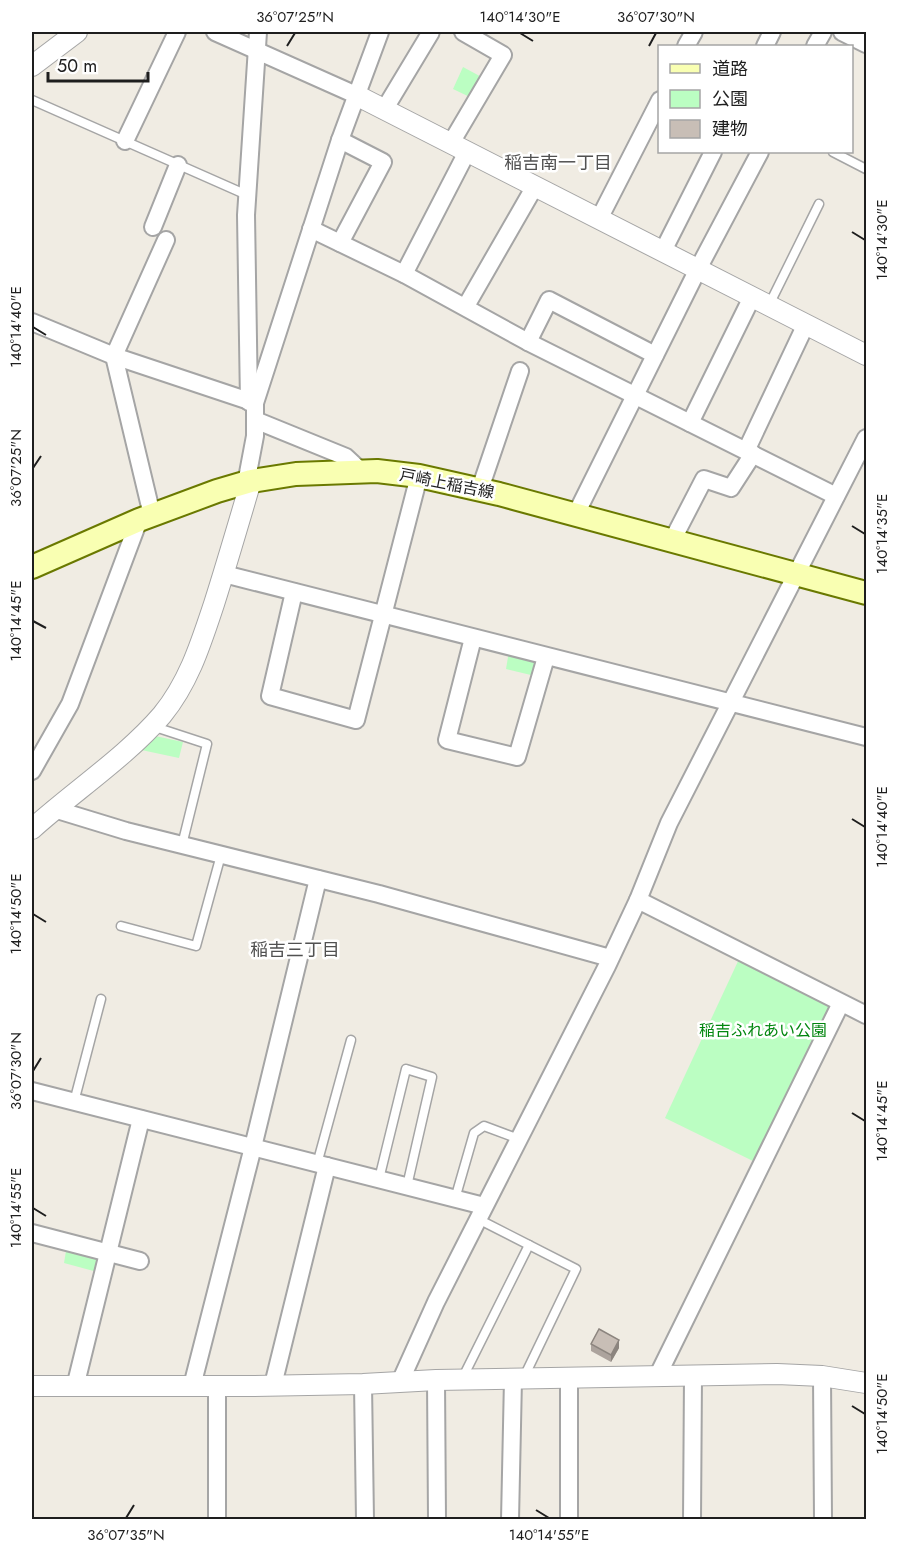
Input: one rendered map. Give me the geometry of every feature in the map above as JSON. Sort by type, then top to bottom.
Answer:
[{"type":"main road","name":"戸崎上稲吉線","points":[[32,567],[146,517],[251,481],[296,474],[361,471],[419,476],[480,489],[673,539],[867,593]]},
{"type":"street","points":[[32,66],[77,32]]},
{"type":"street","points":[[125,141],[177,32]]},
{"type":"street","points":[[214,32],[356,95],[867,355]]},
{"type":"street","points":[[32,829],[135,742],[162,714],[183,685],[198,654],[251,481],[248,473],[255,436],[255,420],[252,402],[248,195],[258,32]]},
{"type":"street","points":[[252,402],[340,140],[380,32]]},
{"type":"street","points":[[384,110],[431,32]]},
{"type":"street","points":[[404,274],[503,55],[463,32]]},
{"type":"street","points":[[842,32],[867,44]]},
{"type":"street","points":[[599,219],[658,104]]},
{"type":"street","points":[[340,140],[383,162],[340,243]]},
{"type":"street","points":[[663,251],[712,153]]},
{"type":"street","points":[[576,514],[698,269],[759,153]]},
{"type":"street","points":[[153,227],[178,165]]},
{"type":"street","points":[[466,306],[534,186]]},
{"type":"street","points":[[311,229],[466,306],[528,342],[836,496]]},
{"type":"street","points":[[32,771],[70,704],[146,517],[114,356],[166,240]]},
{"type":"street","points":[[528,342],[549,300],[655,355]]},
{"type":"street","points":[[690,423],[760,301]]},
{"type":"street","points":[[32,322],[114,356],[252,402]]},
{"type":"street","points":[[673,539],[704,479],[731,488],[750,452],[806,324]]},
{"type":"street","points":[[480,489],[520,371]]},
{"type":"street","points":[[255,420],[346,457],[361,471]]},
{"type":"street","points":[[400,1382],[436,1302],[638,900],[669,823],[867,438]]},
{"type":"street","points":[[294,592],[270,696],[356,720],[419,476]]},
{"type":"street","points":[[224,574],[867,737]]},
{"type":"street","points":[[473,638],[447,740],[516,757],[546,657]]},
{"type":"street","points":[[54,809],[74,817],[318,879],[610,958]]},
{"type":"street","points":[[192,1386],[318,879]]},
{"type":"street","points":[[638,900],[867,1015]]},
{"type":"street","points":[[657,1377],[842,1003]]},
{"type":"street","points":[[32,1091],[455,1199],[481,1213]]},
{"type":"street","points":[[75,1387],[141,1119]]},
{"type":"street","points":[[273,1385],[322,1165]]},
{"type":"street","points":[[32,1233],[140,1261]]},
{"type":"street","points":[[32,1386],[363,1384],[436,1380],[777,1374],[822,1376],[867,1383]]},
{"type":"street","points":[[692,1520],[693,1376]]},
{"type":"street","points":[[822,1376],[823,1520]]},
{"type":"street","points":[[569,1377],[569,1520]]},
{"type":"street","points":[[510,1520],[518,1379]]},
{"type":"street","points":[[436,1380],[437,1520]]},
{"type":"street","points":[[363,1384],[365,1520]]},
{"type":"street","points":[[217,1386],[217,1520]]},
{"type":"lane","points":[[32,100],[248,195]]},
{"type":"lane","points":[[835,153],[867,169]]},
{"type":"lane","points":[[760,301],[819,204]]},
{"type":"lane","points":[[151,726],[207,744],[182,845]]},
{"type":"lane","points":[[122,926],[196,946],[221,855]]},
{"type":"lane","points":[[74,1102],[101,999]]},
{"type":"lane","points":[[322,1165],[351,1040]]},
{"type":"lane","points":[[379,1179],[406,1070],[432,1077],[407,1186]]},
{"type":"lane","points":[[455,1199],[474,1133],[484,1126],[519,1139]]},
{"type":"lane","points":[[481,1213],[529,1245],[576,1269],[518,1379]]},
{"type":"lane","points":[[462,1380],[529,1245]]},
{"type":"green space","points":[[463,67],[487,80],[476,100],[453,89]]},
{"type":"green space","points":[[509,651],[539,659],[535,676],[506,669]]},
{"type":"green space","points":[[146,734],[183,742],[179,758],[132,748]]},
{"type":"green space","name":"稲吉ふれあい公園","points":[[740,957],[834,1006],[755,1162],[665,1118]]},
{"type":"green space","points":[[67,1245],[105,1255],[101,1273],[64,1263]]},
{"type":"building","points":[[599,1329],[619,1340],[611,1355],[591,1344]]},
{"type":"district","name":"稲吉南一丁目","points":[[558,163]]},
{"type":"district","name":"稲吉三丁目","points":[[295,950]]}]
